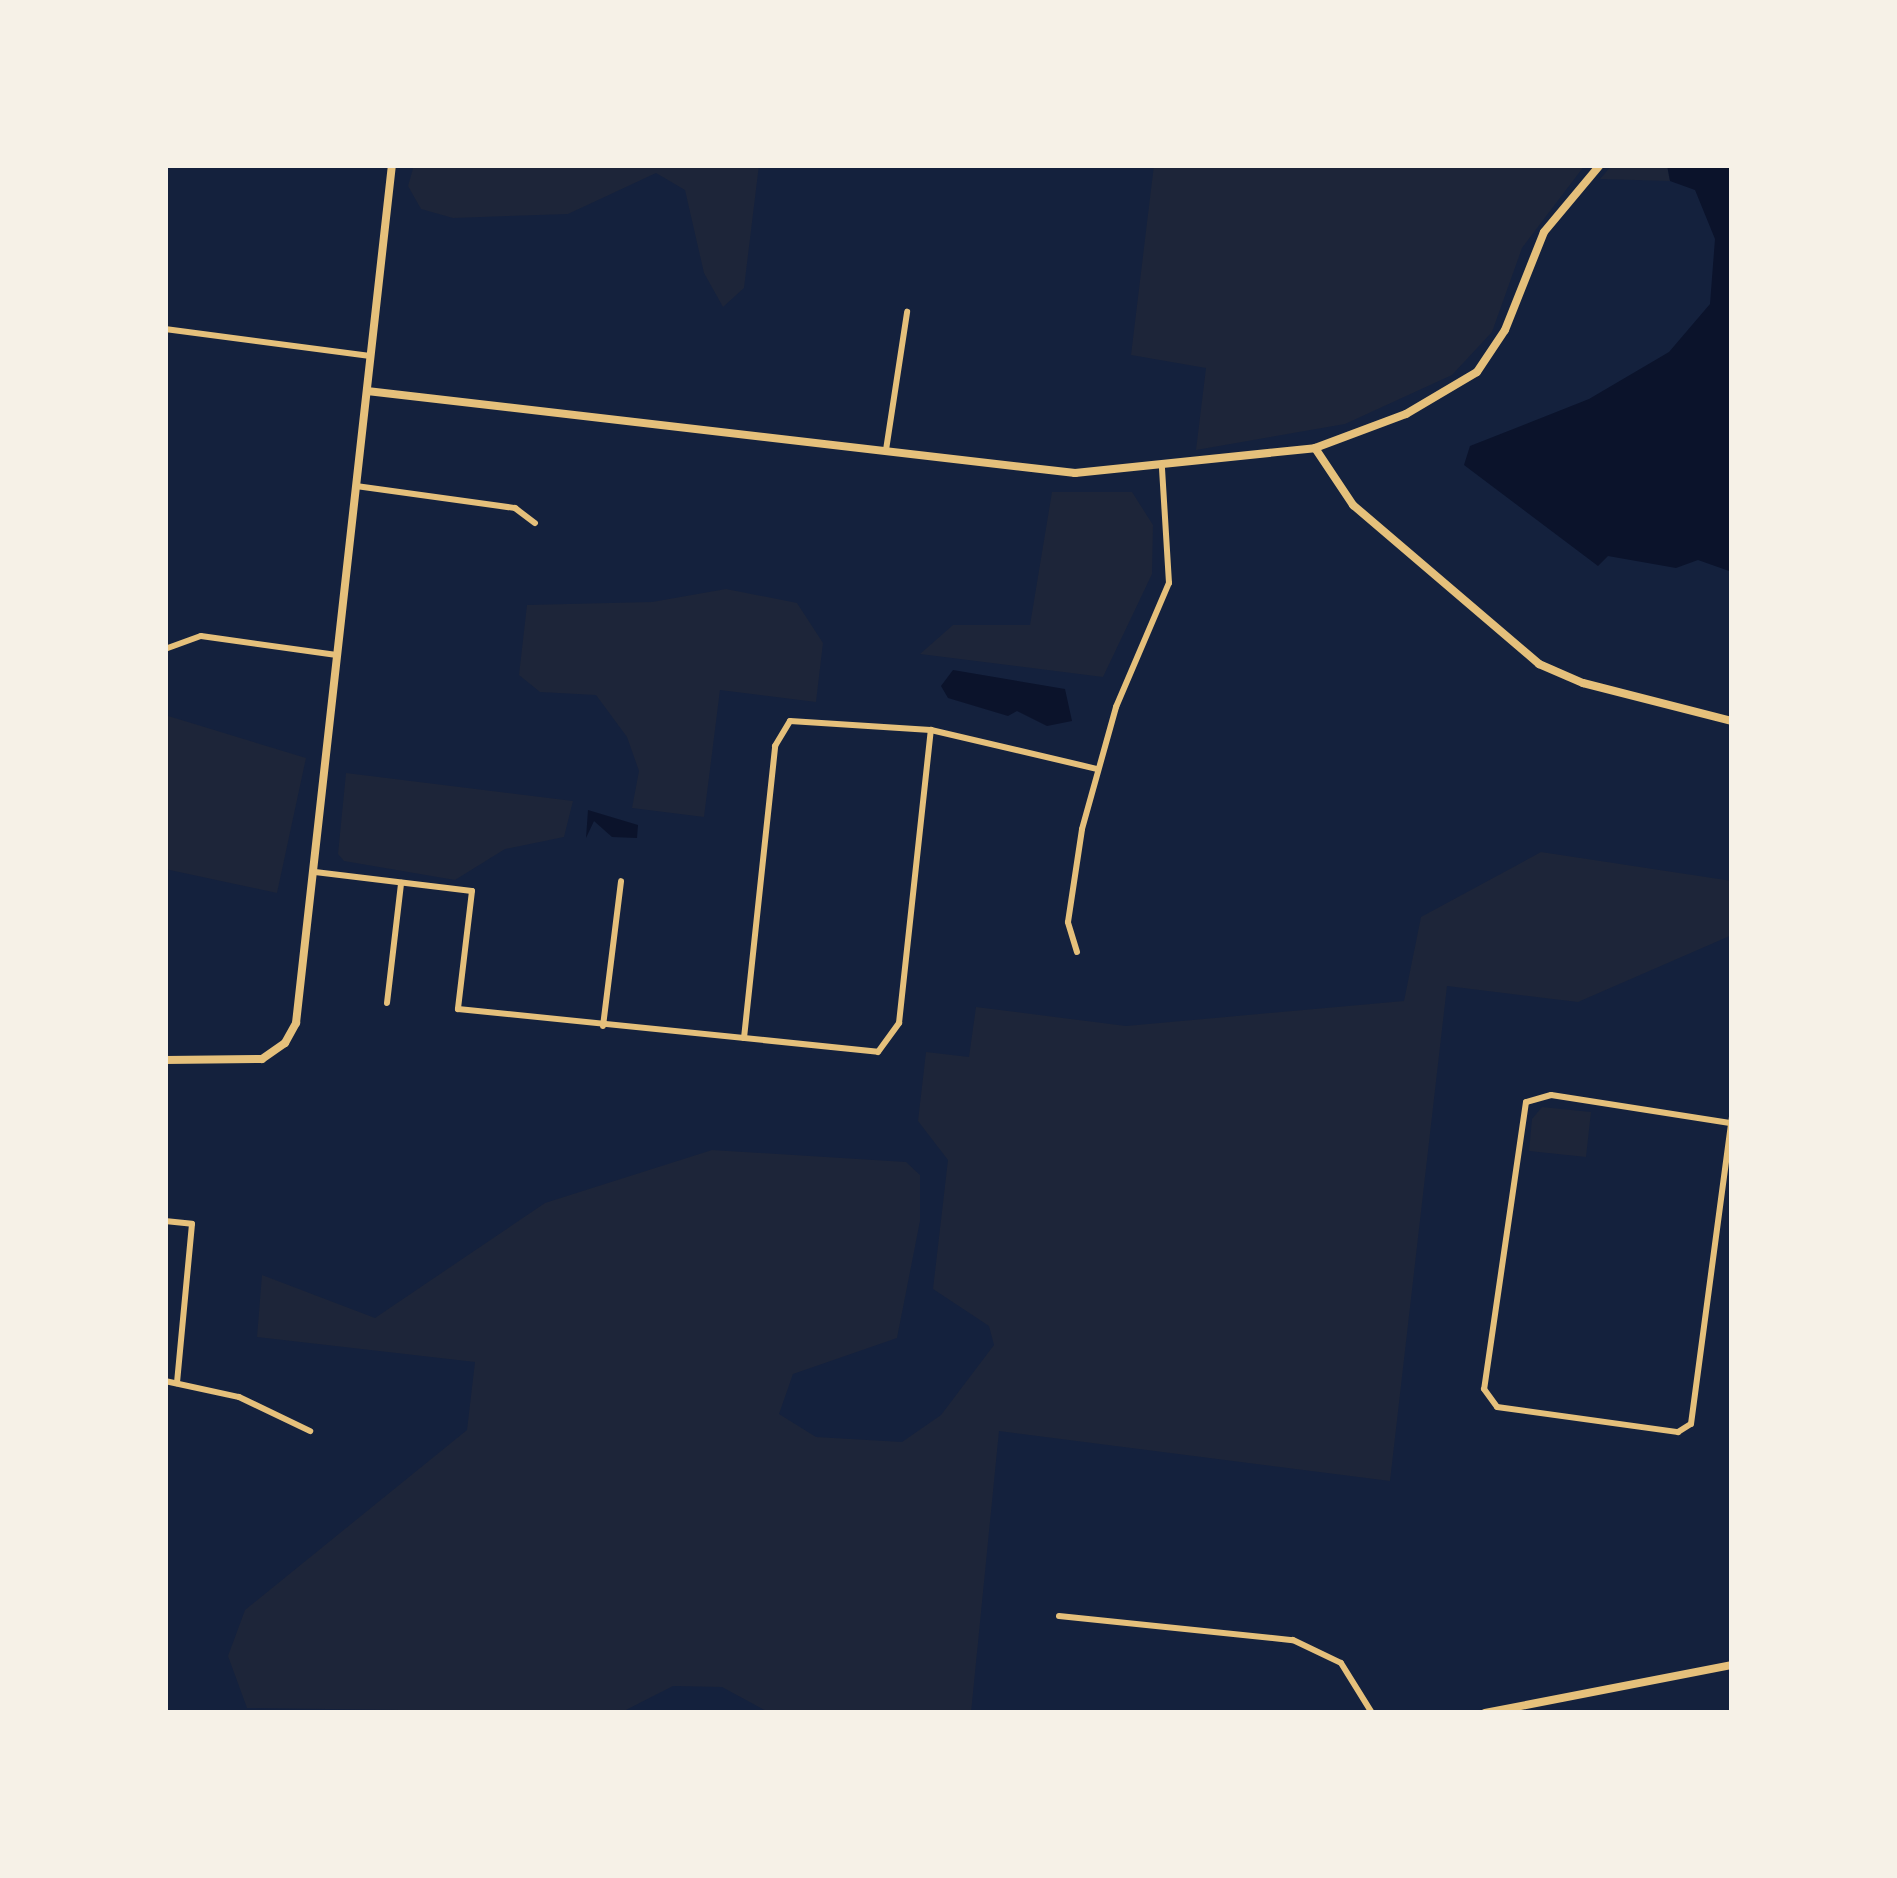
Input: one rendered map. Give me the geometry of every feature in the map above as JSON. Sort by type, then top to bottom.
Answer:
[{"type":"street","points":[[165,1060],[249,1061],[285,1043],[296,1023],[392,165]]},
{"type":"street","points":[[367,391],[1042,471],[1162,468],[1315,448],[1406,414],[1477,372],[1505,330],[1544,232],[1600,165]]},
{"type":"street","points":[[886,450],[907,313]]},
{"type":"street","points":[[165,329],[370,356]]},
{"type":"street","points":[[1315,448],[1353,505],[1539,664],[1732,721]]},
{"type":"street","points":[[1077,952],[1070,902],[1097,770],[1169,583],[1162,468]]},
{"type":"street","points":[[356,486],[514,508],[536,524]]},
{"type":"street","points":[[165,649],[201,636],[337,655]]},
{"type":"street","points":[[744,1038],[775,746],[783,728],[805,717],[931,730],[1097,770]]},
{"type":"street","points":[[315,872],[472,891],[458,1010],[869,1053],[891,1044],[931,730]]},
{"type":"street","points":[[603,1027],[621,881]]},
{"type":"street","points":[[387,1003],[401,883]]},
{"type":"street","points":[[1551,1095],[1731,1119],[1691,1424],[1678,1432],[1514,1413],[1491,1402],[1484,1389],[1526,1102],[1551,1095]]},
{"type":"street","points":[[165,1221],[192,1224],[177,1383]]},
{"type":"street","points":[[165,1382],[238,1396],[310,1431]]},
{"type":"street","points":[[1059,1616],[1293,1640],[1341,1663],[1372,1713]]},
{"type":"street","points":[[1485,1713],[1732,1665]]},
{"type":"shaded area","points":[[414,165],[759,165],[744,288],[723,307],[704,273],[685,190],[656,173],[568,214],[453,218],[421,209],[408,186]]},
{"type":"shaded area","points":[[1154,165],[1585,165],[1522,248],[1492,332],[1452,375],[1345,424],[1196,450],[1206,368],[1131,355]]},
{"type":"shaded area","points":[[1612,165],[1667,165],[1670,181],[1600,179]]},
{"type":"shaded area","points":[[1667,165],[1732,165],[1732,572],[1698,560],[1676,568],[1608,556],[1598,566],[1464,465],[1470,446],[1589,399],[1669,352],[1710,304],[1715,239],[1695,190],[1670,181]]},
{"type":"shaded area","points":[[1052,492],[1132,492],[1153,525],[1152,574],[1103,677],[920,654],[953,625],[1030,625]]},
{"type":"shaded area","points":[[726,589],[797,603],[823,643],[816,702],[720,690],[704,817],[632,808],[639,771],[627,737],[596,695],[540,692],[519,675],[527,605],[652,602]]},
{"type":"shaded area","points":[[953,670],[1065,689],[1072,721],[1047,726],[1017,711],[1008,716],[948,698],[941,686]]},
{"type":"shaded area","points":[[165,715],[306,758],[277,893],[165,869]]},
{"type":"shaded area","points":[[346,773],[573,801],[564,837],[505,849],[455,880],[344,861],[338,854]]},
{"type":"shaded area","points":[[588,810],[638,825],[637,838],[612,837],[594,821],[586,838]]},
{"type":"shaded area","points":[[1541,852],[1732,881],[1732,935],[1578,1002],[1447,986],[1390,1481],[999,1431],[971,1713],[770,1713],[722,1687],[673,1686],[620,1713],[247,1708],[228,1656],[245,1610],[467,1430],[475,1362],[257,1337],[262,1275],[375,1318],[545,1203],[712,1150],[906,1162],[920,1175],[920,1221],[897,1338],[793,1374],[779,1414],[816,1437],[902,1442],[941,1415],[994,1345],[989,1326],[933,1289],[948,1160],[918,1121],[926,1052],[969,1057],[976,1007],[1126,1026],[1404,1001],[1421,917]]},
{"type":"shaded area","points":[[1542,1107],[1591,1112],[1586,1157],[1529,1151],[1532,1119]]}]
